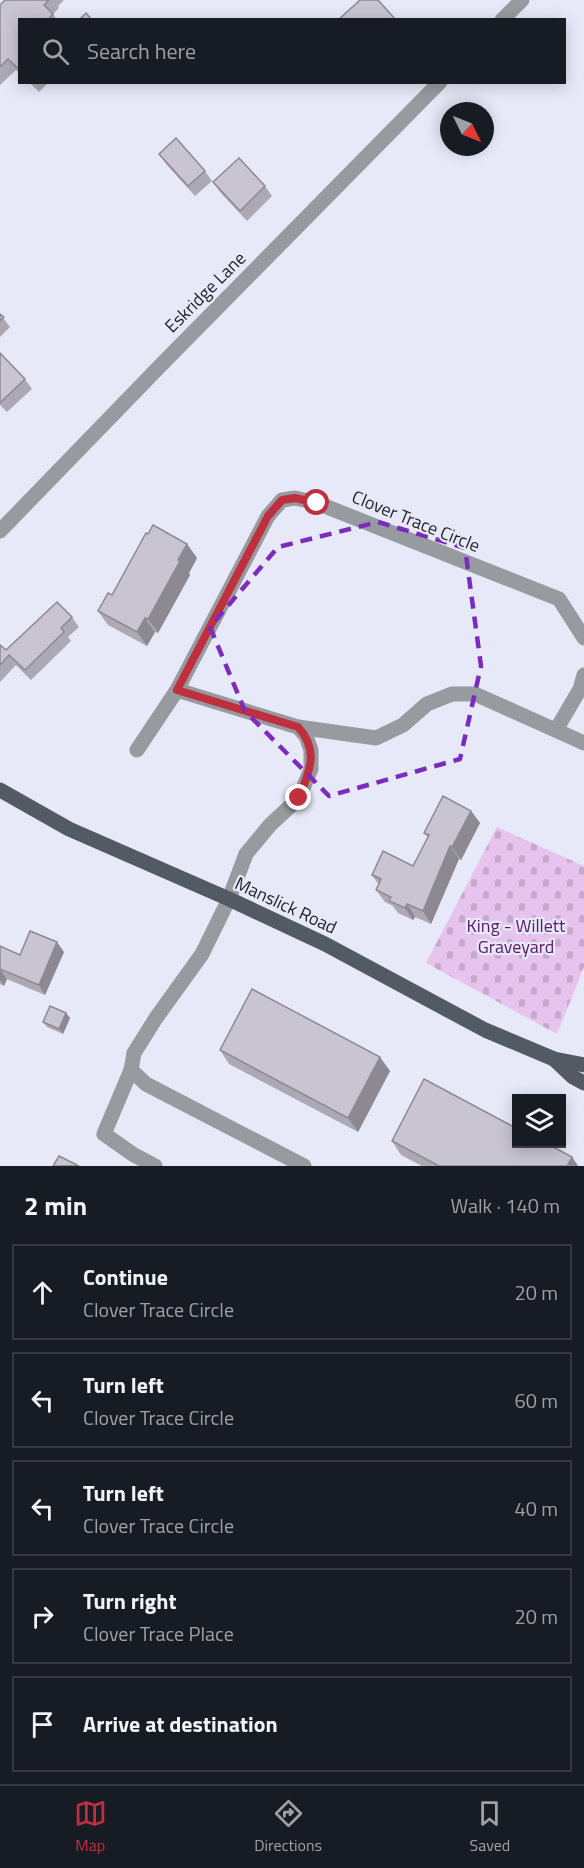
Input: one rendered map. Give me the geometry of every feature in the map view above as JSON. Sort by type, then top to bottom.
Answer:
[{"type":"main road","name":"Manslick Road","points":[[0,790],[69,829],[325,944],[485,1030],[554,1059],[584,1065]]},
{"type":"main road","name":"Manslick Road","points":[[554,1059],[573,1077],[584,1083]]},
{"type":"street","points":[[504,18],[522,0]]},
{"type":"street","name":"Eskridge Lane","points":[[0,531],[438,84]]},
{"type":"street","name":"Clover Trace Circle","points":[[137,750],[177,690],[268,516],[282,500],[295,498],[317,503],[559,598],[584,638]]},
{"type":"street","points":[[556,730],[580,689],[584,675]]},
{"type":"street","points":[[177,690],[298,727],[376,738],[403,725],[427,704],[452,694],[475,694],[584,743]]},
{"type":"street","points":[[155,1166],[134,1155],[104,1134],[131,1070],[134,1053],[201,954],[228,899],[246,854],[270,825],[299,798],[311,769],[310,750],[306,736],[298,727]]},
{"type":"street","points":[[131,1070],[146,1084],[304,1166]]},
{"type":"highlighted area","points":[[378,522],[465,548],[481,666],[460,759],[329,796],[245,711],[210,627],[278,547]]},
{"type":"green space","name":"King - Willett Graveyard","points":[[497,827],[584,866],[584,967],[557,1034],[426,963]]},
{"type":"building","points":[[5,0],[49,0],[44,5],[53,14],[50,18],[18,18],[18,68],[8,59],[0,67],[0,5]]},
{"type":"building","points":[[360,0],[378,0],[394,18],[340,18]]},
{"type":"building","points":[[86,13],[90,18],[81,18]]},
{"type":"building","points":[[176,138],[205,171],[188,186],[159,154]]},
{"type":"building","points":[[239,158],[265,186],[240,211],[213,182]]},
{"type":"building","points":[[0,353],[25,379],[1,402],[0,402]]},
{"type":"building","points":[[153,525],[187,544],[148,619],[145,618],[137,632],[98,611],[108,593],[112,595],[146,533],[148,534]]},
{"type":"building","points":[[57,602],[72,617],[61,628],[64,632],[25,670],[9,655],[0,665],[0,645],[6,650]]},
{"type":"building","points":[[443,796],[471,811],[452,847],[450,846],[423,911],[407,904],[405,908],[389,901],[391,897],[376,890],[381,879],[372,875],[383,851],[413,866],[429,835],[424,833]]},
{"type":"building","points":[[30,931],[57,942],[39,985],[0,969],[0,946],[20,955]]},
{"type":"building","points":[[252,989],[380,1057],[348,1118],[220,1050]]},
{"type":"building","points":[[50,1006],[66,1013],[59,1029],[43,1022]]},
{"type":"building","points":[[424,1079],[512,1126],[512,1148],[555,1148],[572,1157],[567,1166],[439,1166],[392,1141]]},
{"type":"building","points":[[59,1156],[79,1166],[53,1166]]},
{"type":"route","points":[[299,798],[311,769],[310,750],[306,736],[298,727],[177,690],[268,516],[282,500],[295,498],[317,503]]}]
